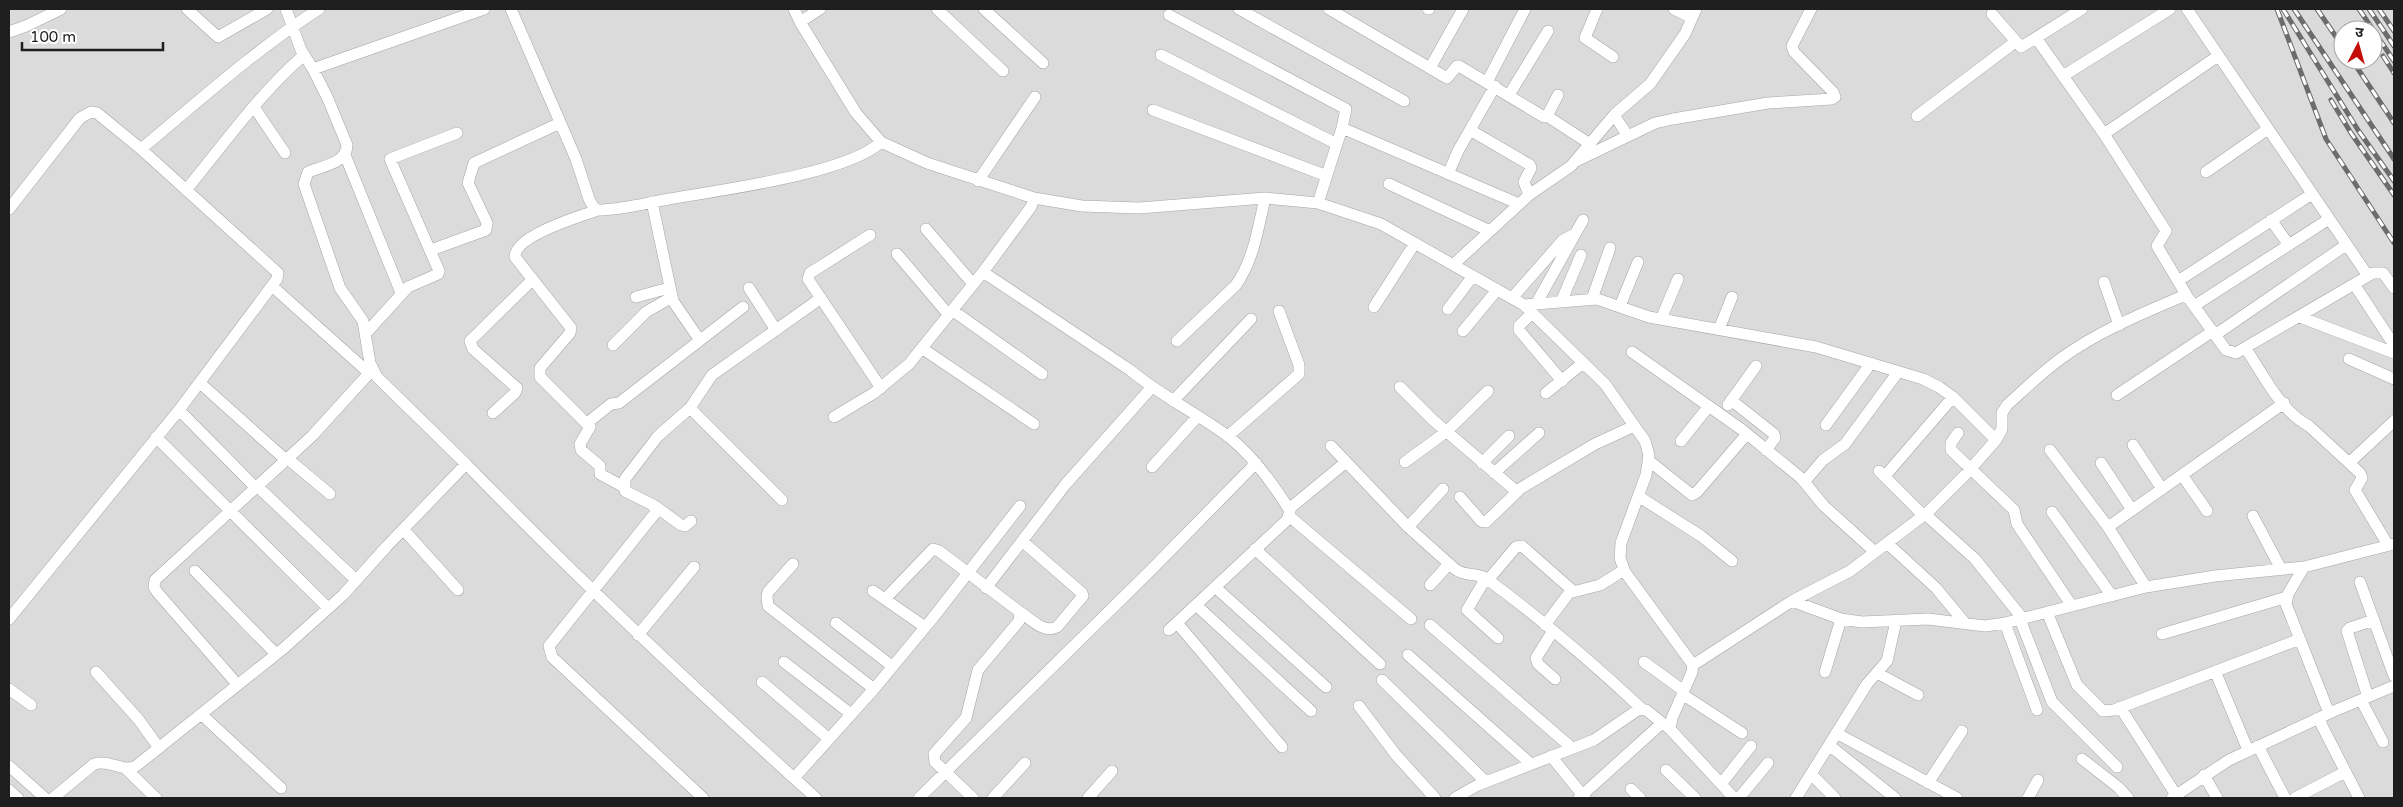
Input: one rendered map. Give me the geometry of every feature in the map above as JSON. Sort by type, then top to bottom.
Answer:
[{"type":"street","points":[[187,9],[218,37],[267,9]]},
{"type":"street","points":[[237,684],[157,592],[154,584],[158,577],[312,436],[371,371],[367,332],[364,322],[340,288],[304,184],[308,172],[342,159],[347,145],[313,69],[304,55],[286,9]]},
{"type":"street","points":[[141,149],[230,72],[292,26],[319,9]]},
{"type":"street","points":[[313,69],[484,9]]},
{"type":"street","points":[[511,9],[576,159],[589,199],[594,208],[598,210]]},
{"type":"street","points":[[794,9],[800,22],[856,113],[881,142],[927,163],[1034,198],[1082,206],[1158,206],[1265,198],[1318,203],[1381,224],[1497,290],[1531,307],[1605,384],[1645,441],[1648,460],[1646,475],[1621,543],[1620,558],[1624,570],[1693,665],[1692,672],[1672,718],[1666,726],[1582,797],[1551,756]]},
{"type":"street","points":[[800,22],[820,9]]},
{"type":"street","points":[[937,9],[1003,71]]},
{"type":"street","points":[[984,9],[1043,63]]},
{"type":"street","points":[[1239,9],[1404,101]]},
{"type":"street","points":[[1329,9],[1448,78],[1458,66],[1544,117],[1547,116],[1590,144]]},
{"type":"street","points":[[1430,68],[1463,9]]},
{"type":"street","points":[[1448,174],[1525,9]]},
{"type":"street","points":[[1597,9],[1585,38],[1613,57]]},
{"type":"street","points":[[1454,264],[1529,195],[1571,166],[1614,115],[1650,84],[1686,34],[1694,13],[1674,9]]},
{"type":"street","points":[[1576,160],[1656,124],[1686,116],[1768,103],[1832,100],[1835,97],[1833,92],[1794,52],[1792,46],[1793,40],[1811,9]]},
{"type":"street","points":[[2063,76],[2170,9]]},
{"type":"street","points":[[2187,9],[2368,276]]},
{"type":"street","points":[[9,32],[54,11]]},
{"type":"street","points":[[1992,14],[2021,47],[2074,11]]},
{"type":"street","points":[[1169,15],[1345,107],[1347,112],[1318,203]]},
{"type":"street","points":[[1509,95],[1548,31]]},
{"type":"street","points":[[2036,38],[2104,134],[2166,231],[2157,246],[2187,296],[2231,353],[2246,349],[2354,284],[2378,272],[2383,273],[2394,288]]},
{"type":"street","points":[[1917,116],[2015,42]]},
{"type":"street","points":[[186,190],[281,75],[304,55]]},
{"type":"street","points":[[1161,55],[1337,144]]},
{"type":"street","points":[[2104,134],[2218,56]]},
{"type":"street","points":[[1547,116],[1558,95]]},
{"type":"street","points":[[978,181],[1035,97]]},
{"type":"street","points":[[254,107],[285,153]]},
{"type":"street","points":[[1153,110],[1327,176]]},
{"type":"street","points":[[9,209],[85,114],[97,113],[141,149],[276,270],[278,276],[179,410],[9,619]]},
{"type":"street","points":[[1614,115],[1628,136]]},
{"type":"street","points":[[431,250],[486,230],[487,223],[468,183],[474,163],[560,123]]},
{"type":"street","points":[[1342,128],[1519,204]]},
{"type":"street","points":[[2206,172],[2268,129]]},
{"type":"street","points":[[1470,130],[1530,165],[1531,168],[1524,182],[1529,195]]},
{"type":"street","points":[[367,332],[408,287],[439,273],[431,250],[390,159],[457,133]]},
{"type":"street","points":[[691,521],[685,526],[681,525],[655,506],[626,491],[624,487],[600,474],[600,466],[581,450],[580,444],[590,429],[587,423],[539,374],[540,368],[570,333],[571,328],[515,258],[519,247],[551,227],[598,210],[782,179],[857,157],[881,142]]},
{"type":"street","points":[[345,155],[401,293]]},
{"type":"street","points":[[1389,184],[1490,231]]},
{"type":"street","points":[[2178,281],[2312,194]]},
{"type":"street","points":[[834,417],[881,388],[923,349],[1031,207],[1034,198]]},
{"type":"street","points":[[1177,341],[1236,285],[1245,271],[1265,198]]},
{"type":"street","points":[[652,202],[671,292],[677,310],[699,339]]},
{"type":"street","points":[[2194,306],[2329,219]]},
{"type":"street","points":[[1562,380],[1520,332],[1519,326],[1583,220]]},
{"type":"street","points":[[2271,220],[2289,245]]},
{"type":"street","points":[[926,230],[973,284]]},
{"type":"street","points":[[1512,298],[1563,240],[1575,234]]},
{"type":"street","points":[[870,235],[810,273],[808,279],[881,388]]},
{"type":"street","points":[[1374,306],[1415,242]]},
{"type":"street","points":[[2117,395],[2346,245]]},
{"type":"street","points":[[1592,299],[1610,248]]},
{"type":"street","points":[[897,254],[950,312],[1042,374]]},
{"type":"street","points":[[1561,302],[1581,255]]},
{"type":"street","points":[[1620,306],[1638,262]]},
{"type":"street","points":[[983,272],[1130,370],[1151,388],[1228,436],[1256,463],[1289,513],[1411,619]]},
{"type":"street","points":[[1448,309],[1473,276]]},
{"type":"street","points":[[1661,318],[1678,279]]},
{"type":"street","points":[[493,413],[515,393],[517,388],[473,349],[470,341],[532,280]]},
{"type":"street","points":[[2104,282],[2119,325]]},
{"type":"street","points":[[2354,284],[2394,345]]},
{"type":"street","points":[[272,286],[371,371],[638,636],[816,798]]},
{"type":"street","points":[[749,288],[776,330]]},
{"type":"street","points":[[1463,331],[1497,290]]},
{"type":"street","points":[[636,297],[671,292]]},
{"type":"street","points":[[613,344],[646,312],[671,292]]},
{"type":"street","points":[[1719,329],[1732,296]]},
{"type":"street","points":[[1693,665],[1792,601],[1850,571],[1924,514],[1970,470],[1996,440],[2002,429],[2002,413],[2007,405],[2063,357],[2119,325],[2183,296],[2187,296]]},
{"type":"street","points":[[624,487],[625,479],[652,442],[690,408],[712,375],[821,298]]},
{"type":"street","points":[[1531,307],[1592,299],[1661,318],[1808,345],[1871,363],[1922,379],[1953,397],[1996,440]]},
{"type":"street","points":[[587,423],[611,404],[619,403],[699,339],[743,307]]},
{"type":"street","points":[[1228,436],[1299,374],[1279,311]]},
{"type":"street","points":[[2300,317],[2394,354]]},
{"type":"street","points":[[1173,401],[1251,319]]},
{"type":"street","points":[[923,349],[1034,424]]},
{"type":"street","points":[[1792,601],[1840,619],[1862,622],[1928,619],[1985,626],[2005,624],[2146,587],[2215,576],[2304,567],[2391,545],[2355,490],[2362,476],[2308,426],[2299,421],[2246,349]]},
{"type":"street","points":[[1632,352],[1747,434],[1805,481],[1824,506],[1875,552]]},
{"type":"street","points":[[2349,358],[2394,379]]},
{"type":"street","points":[[1546,393],[1583,363]]},
{"type":"street","points":[[1826,425],[1871,363]]},
{"type":"street","points":[[1721,415],[1756,366]]},
{"type":"street","points":[[1805,481],[1823,460],[1845,444],[1898,372]]},
{"type":"street","points":[[200,383],[287,460],[330,494]]},
{"type":"street","points":[[1400,387],[1446,432],[1512,490],[1519,490]]},
{"type":"street","points":[[986,588],[1093,452],[1151,388]]},
{"type":"street","points":[[1405,462],[1446,432],[1488,391]]},
{"type":"street","points":[[1953,397],[1882,474],[1975,559],[2022,619],[2052,702],[2117,767]]},
{"type":"street","points":[[1731,400],[1774,434],[1775,438],[1766,450]]},
{"type":"street","points":[[2108,527],[2284,403]]},
{"type":"street","points":[[1681,440],[1708,406]]},
{"type":"street","points":[[690,408],[782,500]]},
{"type":"street","points":[[179,410],[257,488],[356,580]]},
{"type":"street","points":[[1152,467],[1198,416]]},
{"type":"street","points":[[2349,463],[2394,421]]},
{"type":"street","points":[[1460,497],[1481,521],[1486,522],[1519,490],[1600,443],[1634,426]]},
{"type":"street","points":[[1494,473],[1539,433]]},
{"type":"street","points":[[1958,433],[1950,447],[1970,470],[2014,510],[2017,524],[2072,606]]},
{"type":"street","points":[[1648,460],[1692,495],[1697,492],[1747,434]]},
{"type":"street","points":[[1482,463],[1509,436]]},
{"type":"street","points":[[156,438],[328,608]]},
{"type":"street","points":[[2133,445],[2162,489]]},
{"type":"street","points":[[1331,446],[1408,526],[1459,573],[1477,574],[1487,579],[1582,654],[1642,709],[1666,726],[1727,791]]},
{"type":"street","points":[[2050,450],[2108,527],[2146,587]]},
{"type":"street","points":[[1282,746],[1173,627],[1255,550],[1289,513],[1346,462]]},
{"type":"street","points":[[919,798],[1256,463]]},
{"type":"street","points":[[2101,463],[2132,510]]},
{"type":"street","points":[[125,768],[136,766],[159,748],[276,654],[328,608],[466,464]]},
{"type":"street","points":[[2182,475],[2207,511]]},
{"type":"street","points":[[1408,526],[1444,489]]},
{"type":"street","points":[[1638,496],[1701,536],[1732,561]]},
{"type":"street","points":[[655,506],[653,515],[549,646],[550,653],[703,798]]},
{"type":"street","points":[[794,778],[874,689],[1020,506]]},
{"type":"street","points":[[2052,512],[2112,596]]},
{"type":"street","points":[[2253,516],[2281,569]]},
{"type":"street","points":[[403,529],[458,590]]},
{"type":"street","points":[[885,599],[934,549],[939,550],[986,588],[1044,629],[1052,630],[1057,627],[1083,596],[1082,593],[1022,541]]},
{"type":"street","points":[[1887,543],[1936,588],[1964,623]]},
{"type":"street","points":[[1498,638],[1466,610],[1487,579],[1519,545],[1524,547],[1573,591]]},
{"type":"street","points":[[1255,550],[1380,664]]},
{"type":"street","points":[[793,564],[768,592],[768,606],[874,689]]},
{"type":"street","points":[[1430,585],[1449,564]]},
{"type":"street","points":[[638,636],[694,567]]},
{"type":"street","points":[[2304,567],[2287,597],[2288,610],[2329,713]]},
{"type":"street","points":[[1555,679],[1538,664],[1536,658],[1566,596],[1573,591],[1596,586],[1624,570]]},
{"type":"street","points":[[195,571],[276,654]]},
{"type":"street","points":[[2360,582],[2394,676]]},
{"type":"street","points":[[1215,588],[1326,687]]},
{"type":"street","points":[[873,590],[925,627]]},
{"type":"street","points":[[2162,634],[2287,597]]},
{"type":"street","points":[[1196,605],[1311,711]]},
{"type":"street","points":[[974,798],[935,762],[935,750],[966,718],[976,674],[1019,621],[1020,612]]},
{"type":"street","points":[[2047,612],[2080,691],[2103,711],[2120,707],[2300,639]]},
{"type":"street","points":[[1825,672],[1840,619]]},
{"type":"street","points":[[2374,620],[2350,628],[2347,632],[2365,698],[2383,742]]},
{"type":"street","points":[[1796,798],[1867,684],[1888,661],[1896,621]]},
{"type":"street","points":[[836,623],[892,666]]},
{"type":"street","points":[[2005,624],[2037,710]]},
{"type":"street","points":[[1430,625],[1583,744]]},
{"type":"street","points":[[1408,656],[1531,764]]},
{"type":"street","points":[[784,662],[851,714]]},
{"type":"street","points":[[1644,662],[1683,693],[1742,733]]},
{"type":"street","points":[[2215,671],[2253,748],[2285,798]]},
{"type":"street","points":[[96,672],[139,720],[159,748]]},
{"type":"street","points":[[1877,672],[1918,694]]},
{"type":"street","points":[[1382,680],[1486,782]]},
{"type":"street","points":[[762,682],[830,738]]},
{"type":"street","points":[[2120,707],[2174,796],[2204,775],[2253,748],[2394,686]]},
{"type":"street","points":[[9,689],[31,705]]},
{"type":"street","points":[[1359,706],[1396,754],[1435,798]]},
{"type":"street","points":[[1460,797],[1486,782],[1583,744],[1642,709]]},
{"type":"street","points":[[201,714],[281,788]]},
{"type":"street","points":[[2318,718],[2359,798]]},
{"type":"street","points":[[1928,783],[1962,731]]},
{"type":"street","points":[[1836,733],[1957,798]]},
{"type":"street","points":[[1829,745],[1895,798]]},
{"type":"street","points":[[1717,798],[1727,791],[1752,746]]},
{"type":"street","points":[[2082,759],[2118,787],[2128,798]]},
{"type":"street","points":[[53,798],[94,764],[102,761],[125,768],[156,798]]},
{"type":"street","points":[[993,798],[1025,763]]},
{"type":"street","points":[[1739,798],[1768,763]]},
{"type":"street","points":[[9,766],[45,798]]},
{"type":"street","points":[[1666,770],[1695,798]]},
{"type":"street","points":[[1088,798],[1112,771]]},
{"type":"street","points":[[2295,798],[2345,772]]},
{"type":"street","points":[[1811,774],[1835,798]]},
{"type":"street","points":[[2204,775],[2217,798]]},
{"type":"street","points":[[2028,798],[2038,780]]},
{"type":"street","points":[[1631,789],[1640,798]]},
{"type":"street","points":[[9,790],[18,798]]},
{"type":"shaded area","points":[[9,9],[2394,9],[2394,798],[9,798]]},
{"type":"railway","points":[[2277,9],[2326,139],[2394,243]]},
{"type":"railway","points":[[2283,9],[2358,130],[2394,181]]},
{"type":"railway","points":[[2294,9],[2394,159]]},
{"type":"railway","points":[[2317,9],[2333,32]]},
{"type":"railway","points":[[2359,9],[2394,61]]},
{"type":"railway","points":[[2369,9],[2394,46]]},
{"type":"railway","points":[[2379,9],[2394,31]]},
{"type":"railway","points":[[2383,56],[2394,73]]},
{"type":"railway","points":[[2359,70],[2394,123]]},
{"type":"railway","points":[[2331,100],[2351,133],[2394,195]]}]
